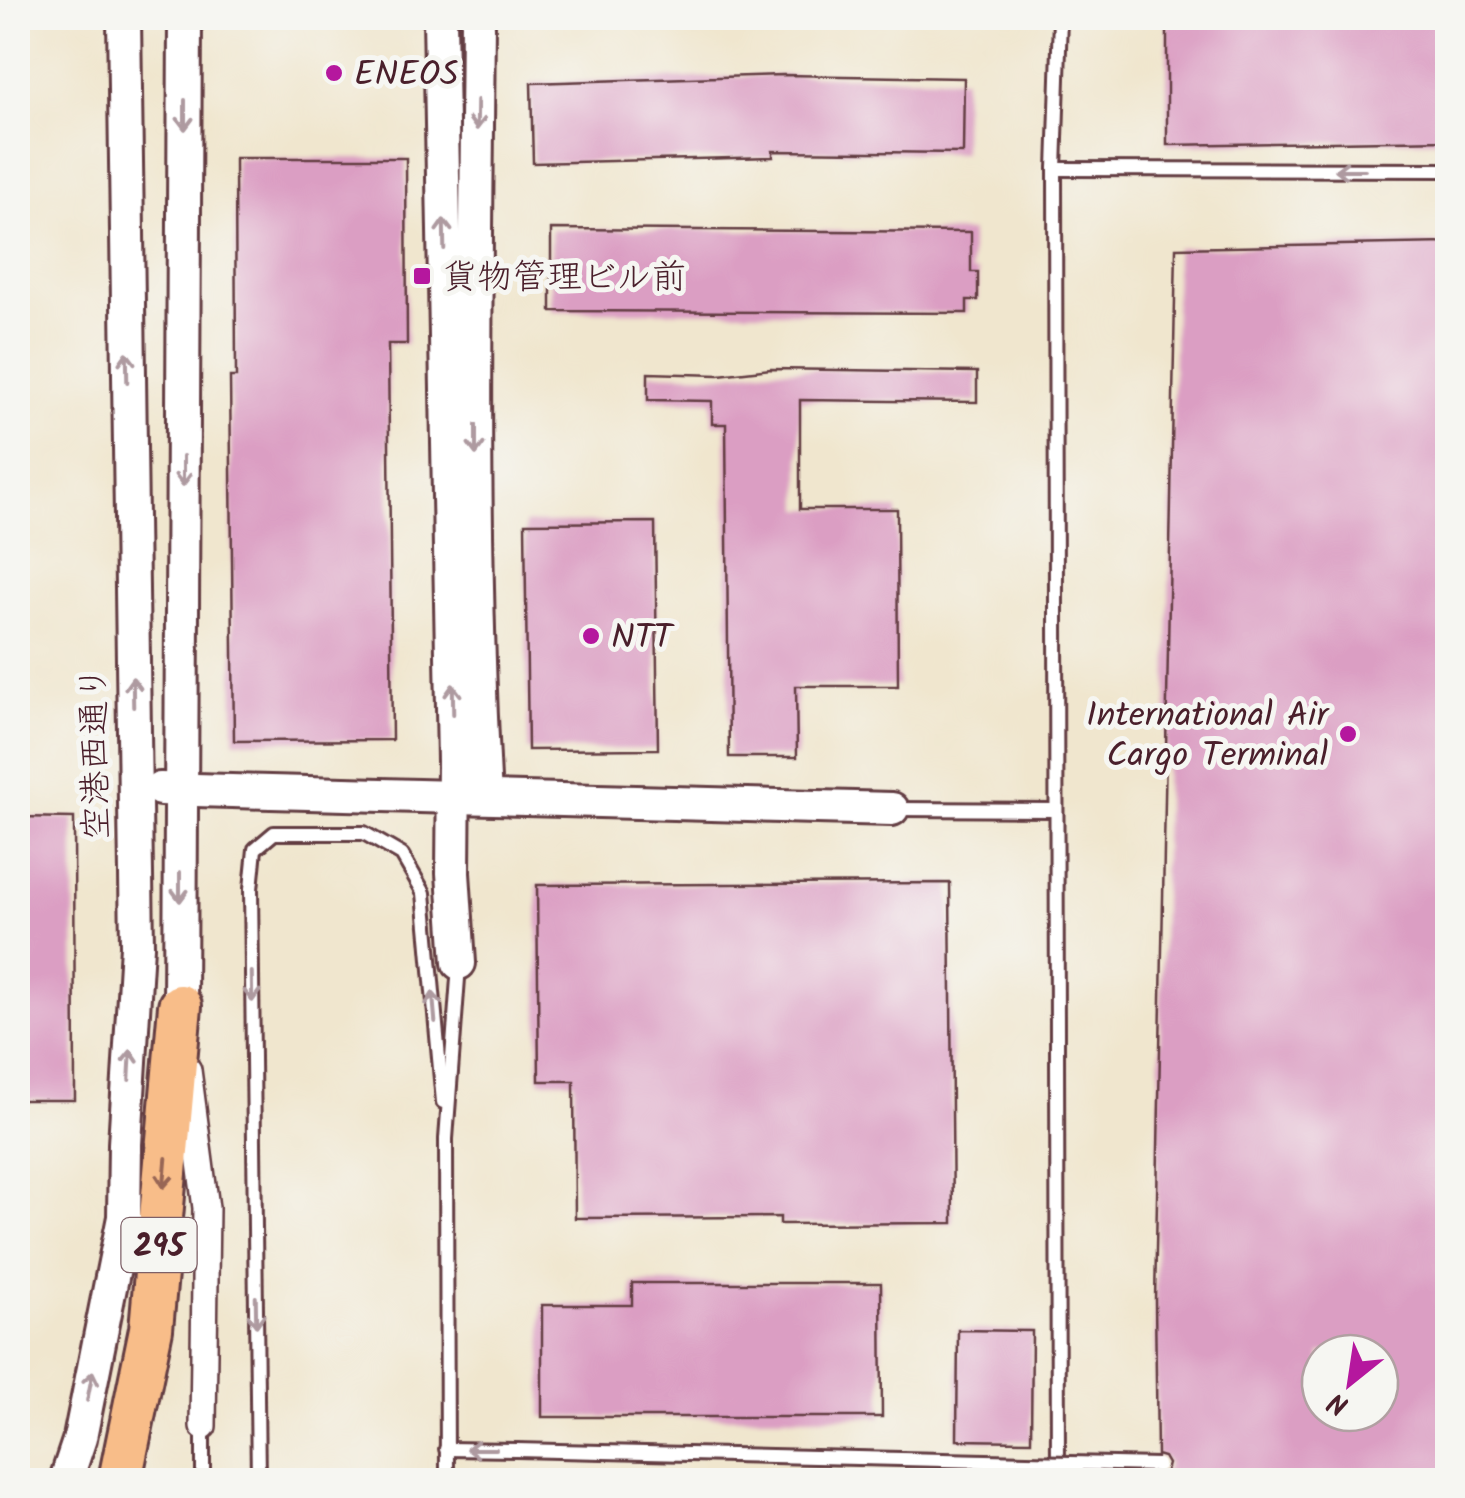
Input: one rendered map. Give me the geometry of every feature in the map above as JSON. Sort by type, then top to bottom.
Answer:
[{"type":"highway","name":"295","points":[[120,1480],[152,1329],[180,1006]]},
{"type":"street","name":"空港西通り","points":[[66,1480],[80,1438],[124,1217],[137,946],[124,18]]},
{"type":"street","points":[[185,18],[180,1006],[206,1208],[202,1426]]},
{"type":"street","points":[[440,18],[470,797]]},
{"type":"street","points":[[459,962],[453,873],[470,797],[476,531],[478,18]]},
{"type":"street","points":[[136,789],[892,809]]},
{"type":"lane","points":[[1058,1480],[1054,169],[1060,18]]},
{"type":"lane","points":[[1054,169],[1448,170]]},
{"type":"lane","points":[[892,809],[1056,810]]},
{"type":"lane","points":[[258,1480],[251,890],[254,850],[274,833],[364,833],[402,855],[424,893],[446,1139]]},
{"type":"lane","points":[[447,1480],[446,1139],[459,962]]},
{"type":"lane","points":[[202,1426],[203,1480]]},
{"type":"lane","points":[[446,1449],[1158,1465]]},
{"type":"building","points":[[1167,18],[1448,18],[1448,140],[1167,145]]},
{"type":"building","points":[[783,75],[964,78],[963,153],[773,151],[773,157],[533,163],[531,83]]},
{"type":"building","points":[[235,158],[406,158],[407,344],[388,344],[392,740],[234,741],[230,377],[236,377]]},
{"type":"building","points":[[551,229],[971,232],[971,272],[978,272],[978,300],[967,300],[967,313],[551,311]]},
{"type":"building","points":[[1448,243],[1448,1480],[1157,1480],[1168,1464],[1157,1455],[1155,1300],[1176,248]]},
{"type":"building","points":[[771,369],[977,372],[977,402],[800,400],[800,509],[897,509],[898,686],[796,686],[797,757],[729,757],[726,424],[712,424],[712,401],[648,400],[648,373],[719,375]]},
{"type":"building","name":"NTT","points":[[655,522],[658,749],[528,750],[525,523]]},
{"type":"building","points":[[18,817],[74,818],[75,1100],[18,1100]]},
{"type":"building","points":[[950,883],[953,1223],[780,1224],[780,1217],[575,1218],[574,1081],[539,1081],[537,885]]},
{"type":"building","points":[[632,1283],[881,1283],[882,1417],[542,1417],[542,1305],[632,1305]]},
{"type":"building","points":[[958,1330],[1032,1331],[1031,1441],[957,1440]]},
{"type":"place","name":"ENEOS","points":[[334,73]]},
{"type":"place","name":"貨物管理ビル前","points":[[422,276]]},
{"type":"place","name":"NTT","points":[[591,636]]},
{"type":"place","name":"International Air Cargo Terminal","points":[[1348,734]]}]
